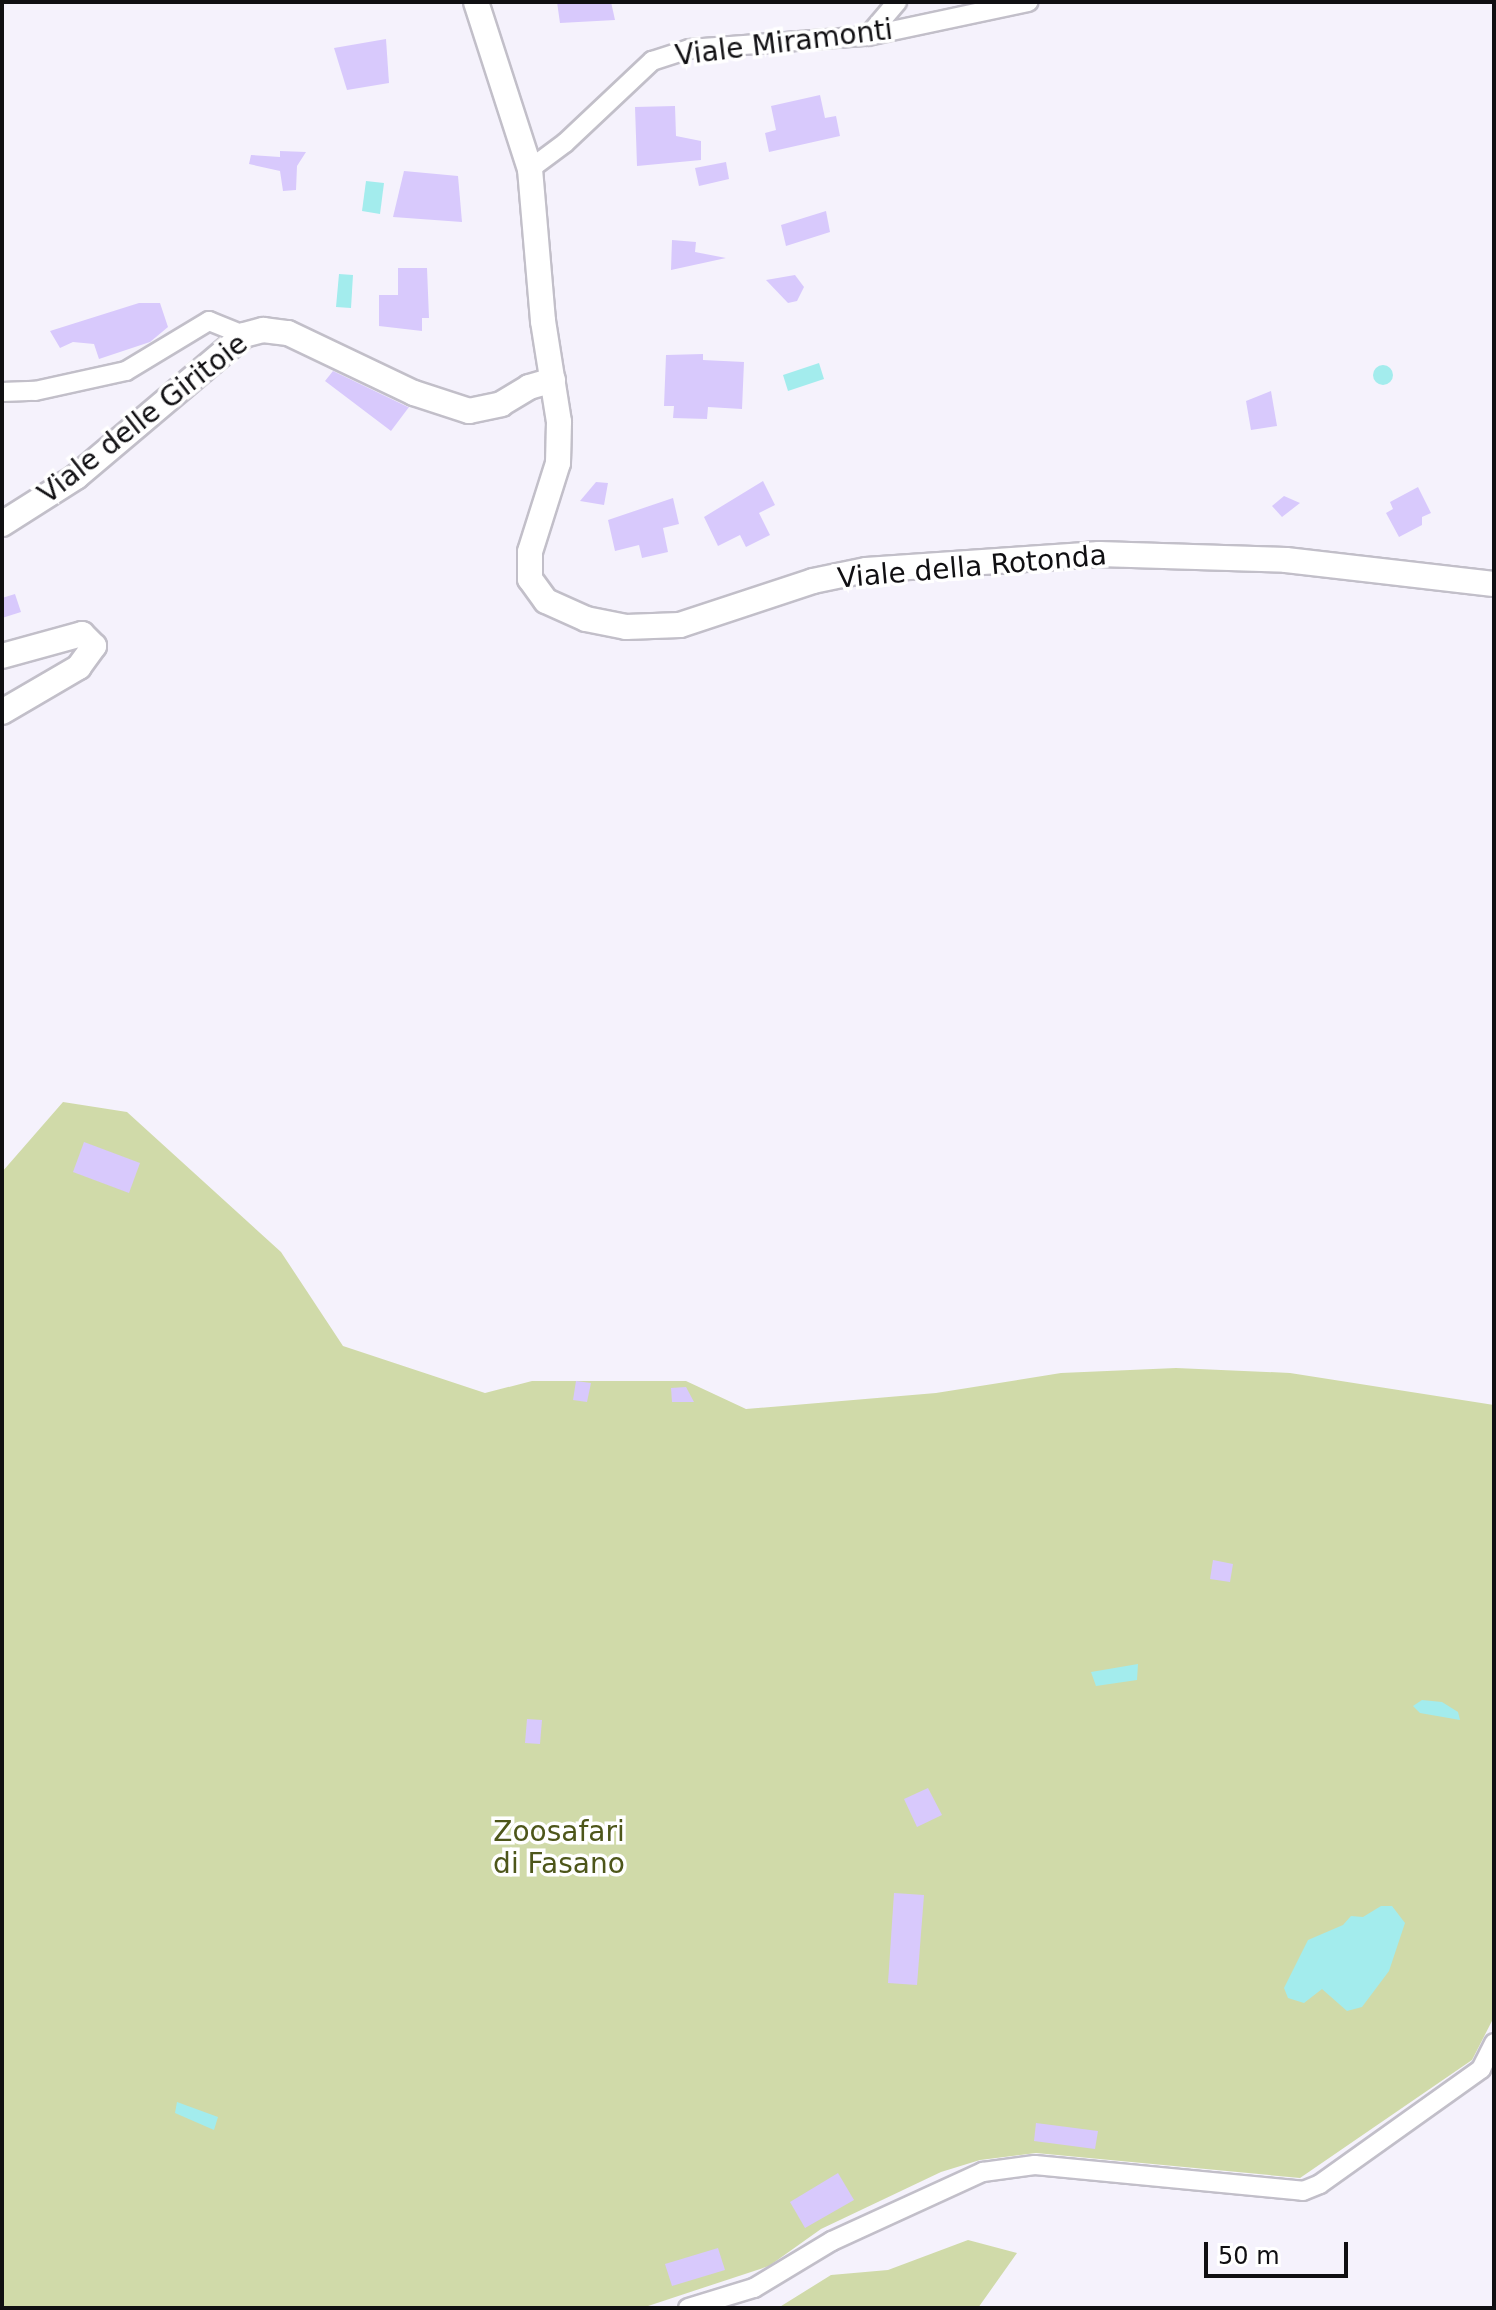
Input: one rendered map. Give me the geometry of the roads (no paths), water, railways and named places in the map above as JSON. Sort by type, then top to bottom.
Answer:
[{"type":"street","name":"Viale della Rotonda","points":[[476,2],[530,169],[553,380],[558,463],[530,552],[530,579],[546,601],[586,619],[626,627],[680,625],[813,581],[866,570],[1035,556],[1259,558],[1494,584]]},
{"type":"street","points":[[868,36],[897,2]]},
{"type":"street","name":"Viale Miramonti","points":[[530,169],[565,143],[652,61],[689,49],[868,36],[1028,2]]},
{"type":"street","points":[[2,392],[35,391],[126,371],[209,321],[244,335]]},
{"type":"street","name":"Viale delle Giritoie","points":[[2,524],[76,477],[244,335],[263,330],[288,333],[414,393],[469,411],[501,404],[529,387],[553,380]]},
{"type":"street","points":[[2,656],[82,634],[94,646],[79,667],[2,712]]},
{"type":"street","points":[[688,2308],[754,2288],[832,2241],[983,2172],[1035,2165],[1303,2191],[1320,2184],[1481,2069],[1494,2043]]},
{"type":"water","points":[[366,181],[384,183],[380,214],[362,211]]},
{"type":"water","points":[[339,274],[353,275],[351,308],[336,307]]},
{"type":"water","points":[[819,363],[824,379],[788,391],[783,375]]},
{"type":"water","points":[[1383,365],[1390,368],[1393,375],[1390,382],[1383,385],[1376,382],[1373,375],[1376,368]]},
{"type":"water","points":[[1138,1664],[1137,1680],[1096,1686],[1091,1672]]},
{"type":"water","points":[[1422,1700],[1442,1702],[1458,1712],[1460,1720],[1420,1713],[1413,1706]]},
{"type":"water","points":[[1381,1906],[1392,1906],[1405,1923],[1389,1971],[1362,2007],[1347,2011],[1322,1989],[1304,2003],[1288,1998],[1284,1988],[1308,1940],[1343,1925],[1351,1916],[1363,1917]]},
{"type":"water","points":[[177,2102],[218,2117],[214,2130],[175,2113]]},
{"type":"park label","name":"Zoosafari di Fasano","points":[[559,1848]]}]
